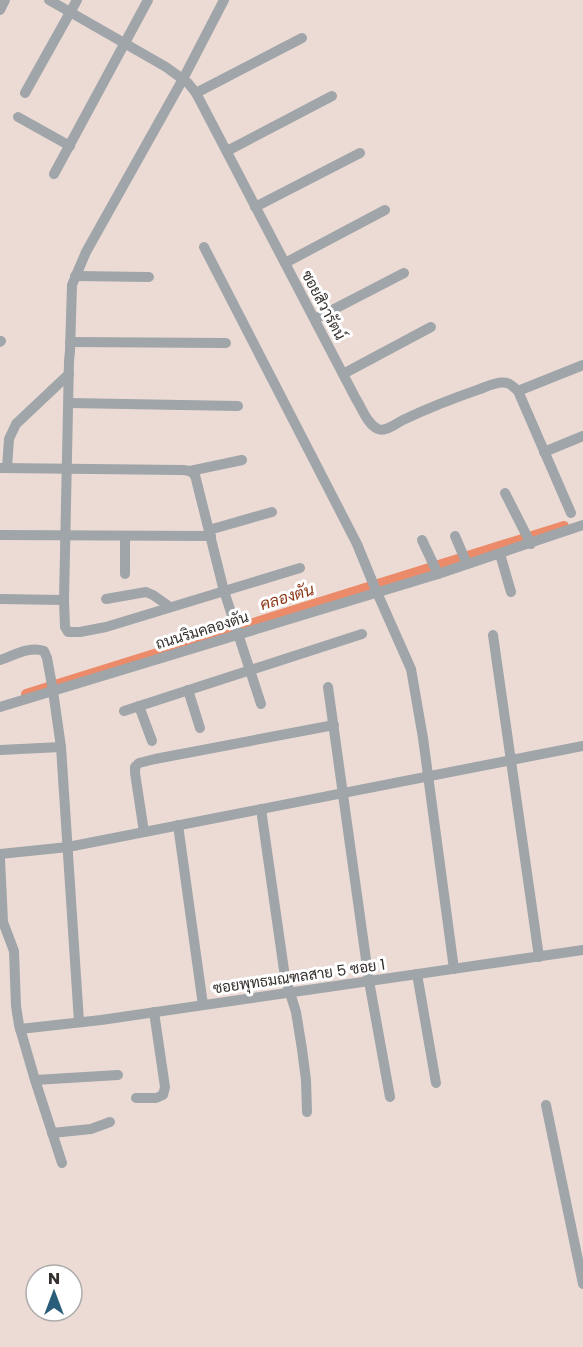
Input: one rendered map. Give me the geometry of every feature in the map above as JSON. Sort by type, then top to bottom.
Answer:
[{"type":"street","points":[[0,10],[5,0]]},
{"type":"street","name":"ซอยสิวารัตน์","points":[[49,0],[166,67],[183,79],[196,93],[343,374],[369,422],[376,428],[382,430],[466,393],[493,384],[509,383],[518,391]]},
{"type":"street","points":[[25,93],[77,0]]},
{"type":"street","points":[[54,174],[148,0]]},
{"type":"street","points":[[224,0],[183,79],[96,233],[72,285],[65,536],[65,627],[68,632],[106,627],[300,568]]},
{"type":"street","points":[[196,93],[302,38]]},
{"type":"street","points":[[227,152],[332,96]]},
{"type":"street","points":[[18,117],[70,146]]},
{"type":"street","points":[[255,207],[360,153]]},
{"type":"street","points":[[285,263],[385,210]]},
{"type":"street","points":[[204,247],[357,544],[411,669],[454,969]]},
{"type":"street","points":[[315,319],[404,273]]},
{"type":"street","points":[[75,276],[149,278]]},
{"type":"street","points":[[343,374],[431,327]]},
{"type":"street","points":[[70,342],[226,343]]},
{"type":"street","points":[[571,513],[518,391],[583,365]]},
{"type":"street","points":[[69,374],[16,424],[9,440],[3,468],[190,471],[242,460]]},
{"type":"street","points":[[69,403],[238,405]]},
{"type":"street","points":[[544,452],[583,436]]},
{"type":"street","points":[[190,471],[195,475],[224,591],[261,704]]},
{"type":"street","points":[[505,493],[529,538]]},
{"type":"street","points":[[0,535],[125,536],[210,533],[272,512]]},
{"type":"street","name":"ถนนริมคลองตัน","points":[[0,708],[237,630],[375,590],[464,559],[500,554],[529,538],[583,525]]},
{"type":"street","points":[[125,536],[125,574]]},
{"type":"street","points":[[455,536],[464,559]]},
{"type":"street","points":[[422,540],[435,568]]},
{"type":"street","points":[[500,554],[511,592]]},
{"type":"street","points":[[106,599],[146,592],[170,607]]},
{"type":"street","points":[[0,599],[64,600]]},
{"type":"street","points":[[124,711],[362,634]]},
{"type":"street","points":[[493,635],[539,957]]},
{"type":"street","points":[[0,660],[29,649],[37,649],[44,651],[50,670],[61,747],[79,1022]]},
{"type":"street","points":[[328,687],[369,981],[390,1098]]},
{"type":"street","points":[[188,690],[200,728]]},
{"type":"street","points":[[139,706],[152,741]]},
{"type":"street","points":[[144,832],[139,794],[135,782],[135,767],[139,763],[334,725]]},
{"type":"street","points":[[0,854],[68,847],[583,746]]},
{"type":"street","points":[[0,750],[61,747]]},
{"type":"street","points":[[261,809],[285,977],[296,1012],[306,1080],[307,1112]]},
{"type":"street","points":[[178,825],[203,1005]]},
{"type":"street","points":[[0,859],[3,922],[14,951],[16,1006],[20,1029],[62,1163]]},
{"type":"street","name":"ซอยพุทธมณฑลสาย 5 ซอย 1","points":[[20,1029],[583,950]]},
{"type":"street","points":[[417,974],[436,1083]]},
{"type":"street","points":[[136,1098],[156,1098],[163,1095],[165,1087],[154,1012]]},
{"type":"street","points":[[35,1080],[118,1075]]},
{"type":"street","points":[[546,1105],[583,1284]]},
{"type":"street","points":[[52,1133],[91,1129],[110,1122]]},
{"type":"waterway","name":"คลองตัน","points":[[26,694],[564,526]]}]
